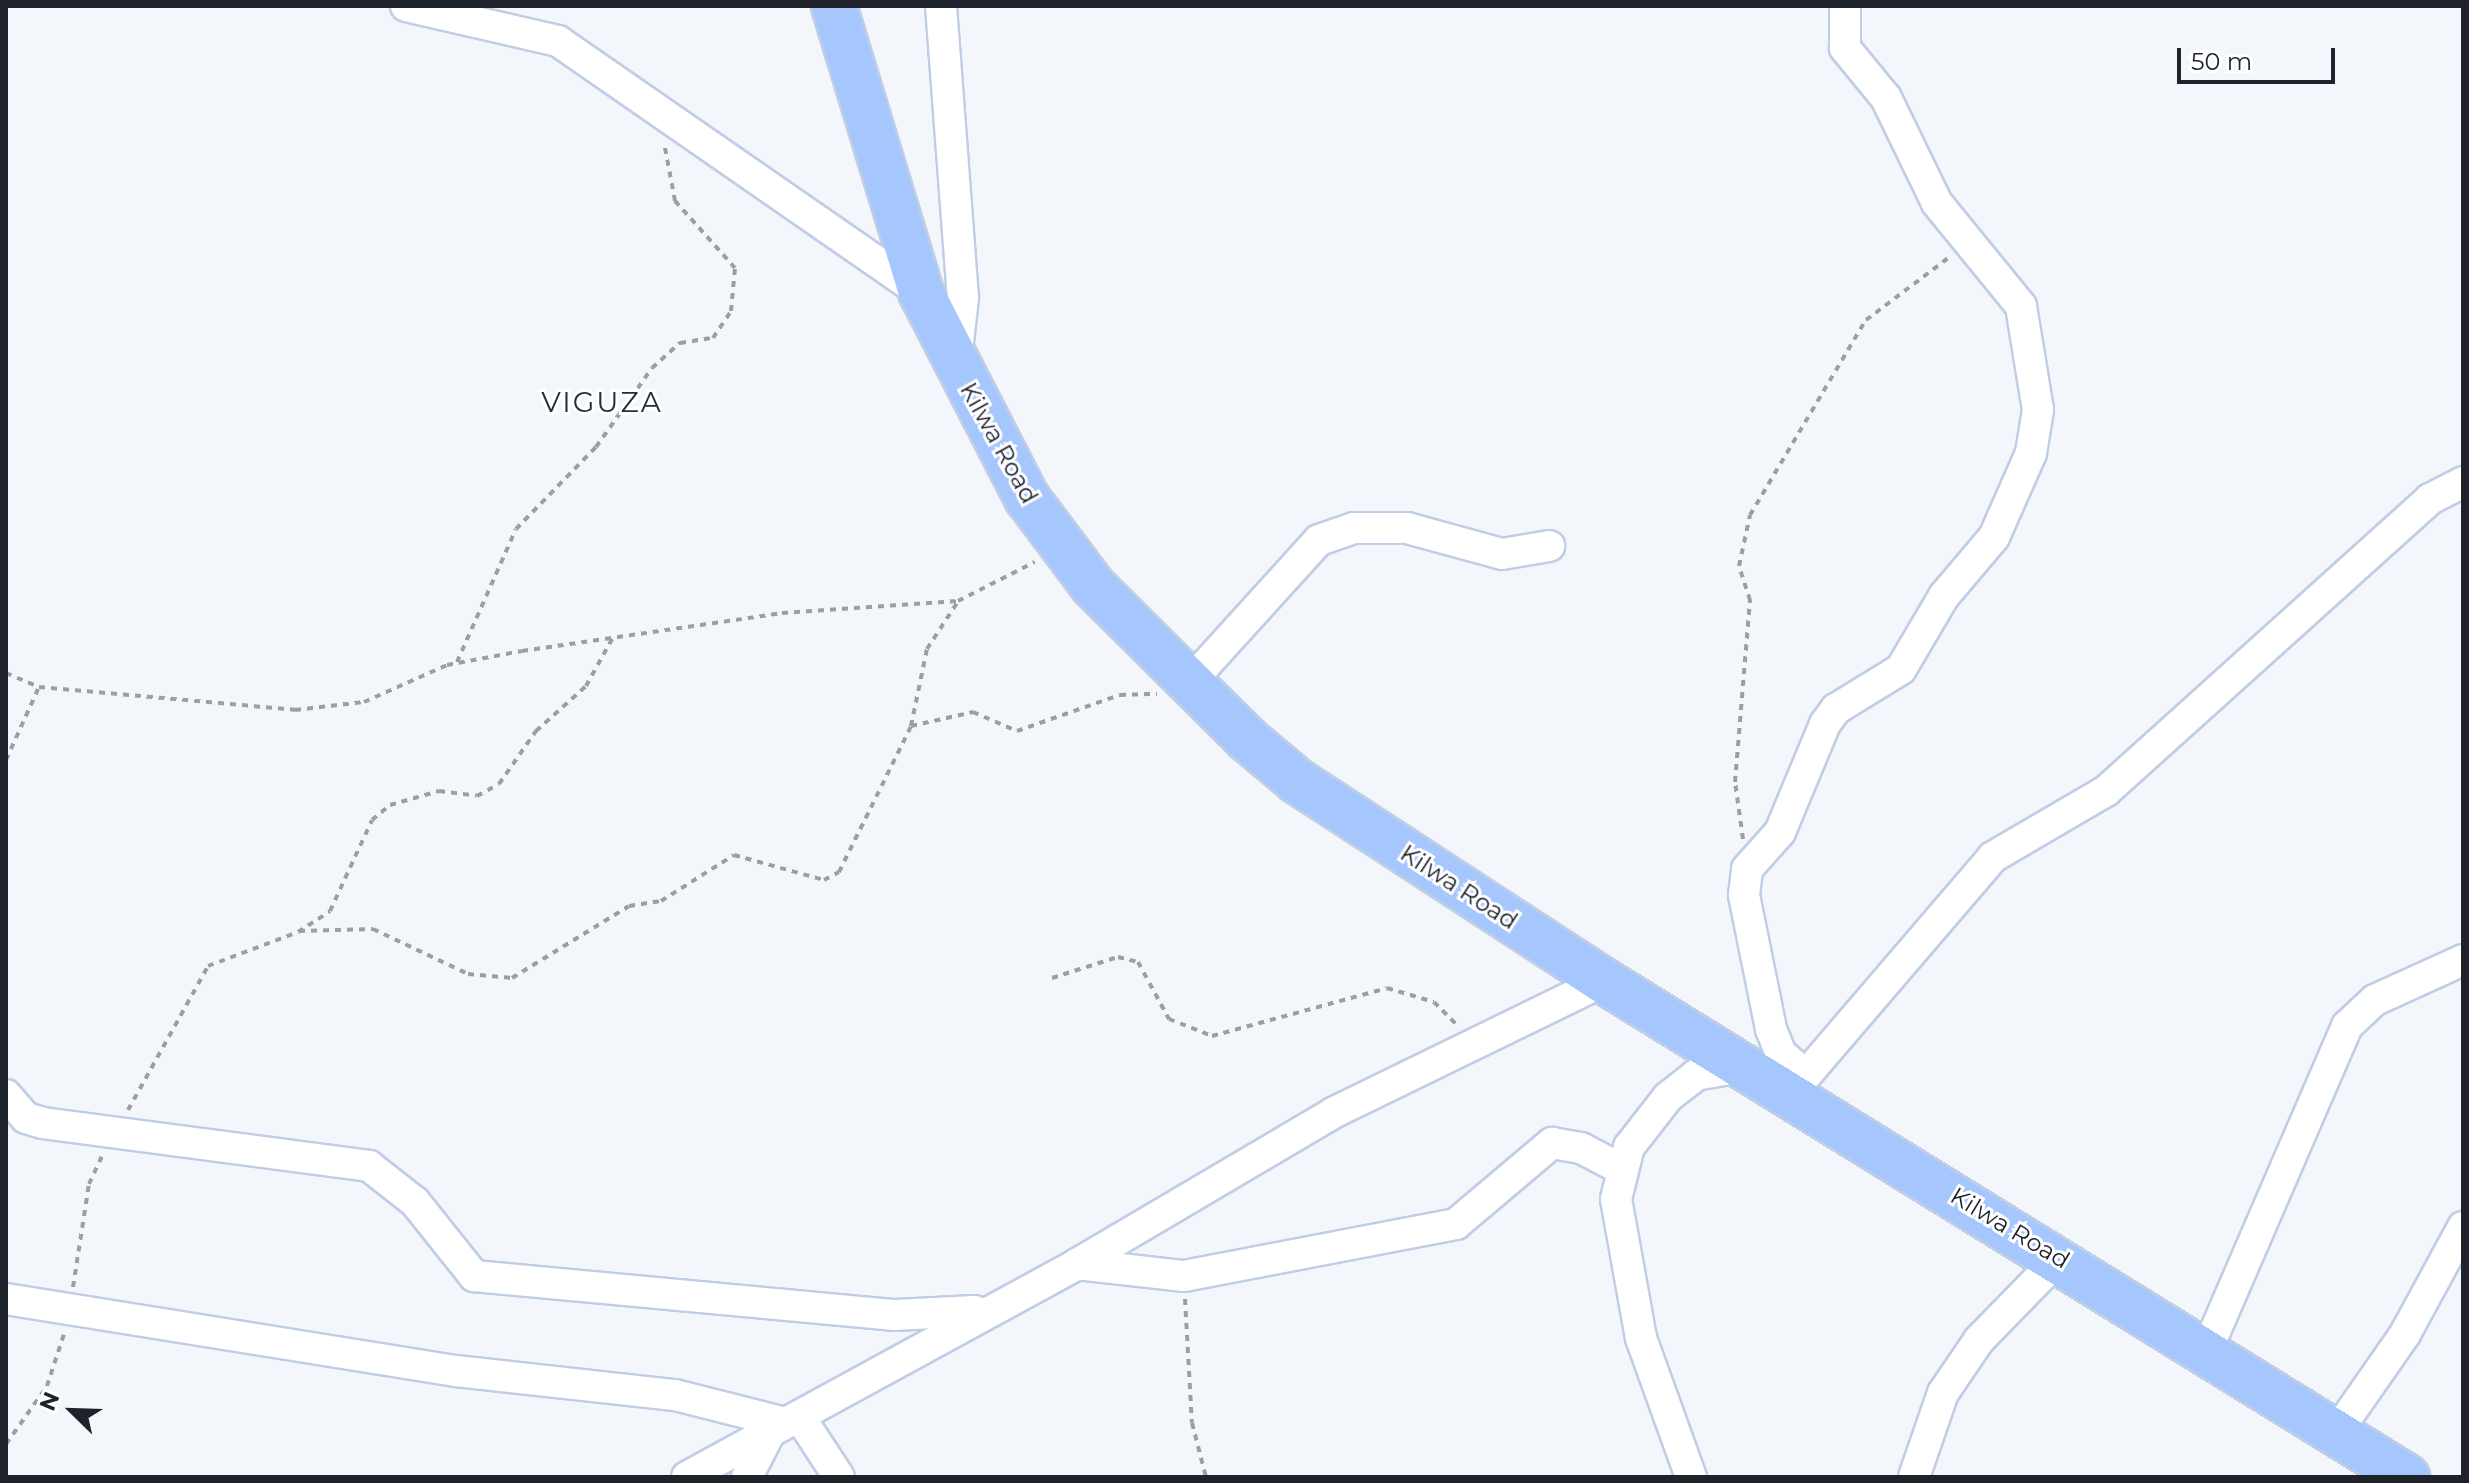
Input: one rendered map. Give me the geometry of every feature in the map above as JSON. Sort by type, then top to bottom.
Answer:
[{"type":"highway","name":"Kilwa Road","points":[[834,6],[921,292],[955,364],[1027,498],[1073,560],[1191,681],[1297,781],[1742,1067],[1797,1084],[2059,1258],[2407,1477]]},
{"type":"street","points":[[406,6],[558,41],[663,119],[921,292]]},
{"type":"street","points":[[941,6],[963,298],[955,364]]},
{"type":"street","points":[[1845,6],[1845,48],[1886,98],[1937,203],[2021,306],[2038,380],[2031,453],[1994,537],[1944,596],[1919,646],[1889,680],[1836,709],[1825,724],[1780,832],[1747,869],[1744,895],[1771,1029],[1797,1084],[1993,857],[2106,791],[2430,499],[2463,482]]},
{"type":"street","points":[[1191,681],[1319,540],[1354,528],[1407,528],[1502,554],[1549,546]]},
{"type":"street","points":[[2206,1352],[2347,1026],[2375,1000],[2463,960]]},
{"type":"street","points":[[687,1477],[786,1425],[981,1310],[1077,1264],[1214,1178],[1604,981]]},
{"type":"street","points":[[1691,1477],[1641,1338],[1619,1242],[1616,1199],[1629,1147],[1668,1097],[1696,1075],[1742,1067]]},
{"type":"street","points":[[6,1095],[26,1118],[112,1135],[369,1166],[415,1202],[474,1276],[895,1315],[981,1310]]},
{"type":"street","points":[[1077,1264],[1184,1276],[1456,1224],[1552,1143],[1581,1148],[1623,1170]]},
{"type":"street","points":[[2336,1433],[2405,1334],[2463,1227]]},
{"type":"street","points":[[1914,1477],[1943,1393],[1979,1340],[2059,1258]]},
{"type":"street","points":[[6,1299],[456,1371],[675,1395],[786,1425],[839,1477]]},
{"type":"street","points":[[747,1477],[786,1425]]},
{"type":"path","points":[[457,662],[516,529],[596,447],[652,368],[680,343],[713,338],[731,311],[735,268],[675,201],[663,119]]},
{"type":"path","points":[[1747,869],[1735,782],[1750,600],[1739,566],[1750,515],[1866,320],[1971,242]]},
{"type":"path","points":[[6,673],[39,687],[295,710],[364,702],[457,662],[782,613],[958,601],[1023,563],[1073,560]]},
{"type":"path","points":[[298,932],[373,929],[468,974],[512,978],[629,906],[661,901],[734,855],[824,880],[839,872],[911,726],[927,649],[958,601]]},
{"type":"path","points":[[6,1444],[47,1386],[70,1310],[89,1184],[112,1135],[159,1065],[186,996],[208,966],[298,932],[330,911],[372,820],[409,799],[439,791],[477,796],[499,784],[536,731],[586,686],[612,639]]},
{"type":"path","points":[[911,726],[973,712],[1017,731],[1120,695],[1155,694],[1191,681]]},
{"type":"path","points":[[6,760],[39,687]]},
{"type":"path","points":[[1052,978],[1118,957],[1138,962],[1169,1019],[1212,1036],[1387,988],[1434,1002],[1474,1045]]},
{"type":"path","points":[[1184,1276],[1192,1423],[1206,1477]]},
{"type":"district","name":"VIGUZA","points":[[602,402]]}]
